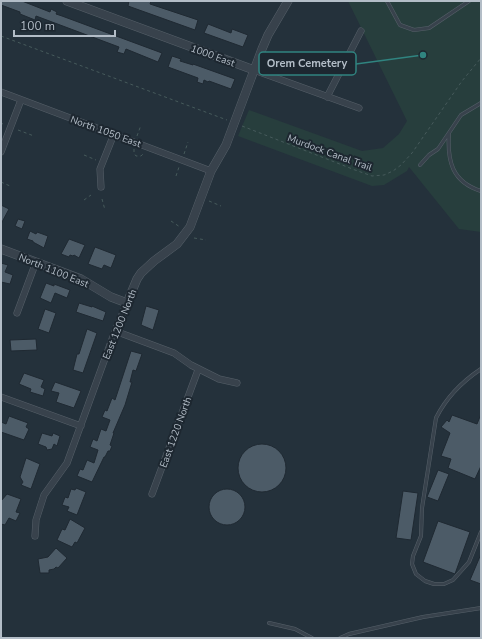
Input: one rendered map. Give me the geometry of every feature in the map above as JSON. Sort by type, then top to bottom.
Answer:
[{"type":"street","name":"1000 East","points":[[67,1],[358,108]]},
{"type":"street","name":"East 1200 North","points":[[35,536],[36,520],[44,495],[67,463],[115,331],[137,279],[141,273],[154,261],[177,244],[185,234],[192,221],[212,171],[226,145],[231,125],[268,35],[288,1]]},
{"type":"street","points":[[327,97],[360,31]]},
{"type":"street","name":"North 1050 East","points":[[1,92],[212,171]]},
{"type":"street","points":[[1,152],[21,100]]},
{"type":"street","points":[[101,187],[100,169],[114,134]]},
{"type":"street","name":"North 1100 East","points":[[1,249],[81,279],[111,297],[127,303]]},
{"type":"street","points":[[17,313],[36,262]]},
{"type":"street","points":[[115,331],[174,353],[198,370],[218,379],[236,383]]},
{"type":"street","name":"East 1220 North","points":[[152,494],[198,370]]},
{"type":"street","points":[[1,397],[81,426]]},
{"type":"lane","points":[[387,1],[400,25],[414,30],[429,28],[469,1]]},
{"type":"lane","points":[[420,164],[428,155],[438,149],[461,115],[481,103]]},
{"type":"lane","points":[[449,132],[448,150],[454,172],[472,188],[481,191]]},
{"type":"lane","points":[[481,369],[470,376],[460,386],[441,409],[436,418],[422,508],[420,536],[413,556],[412,564],[416,574],[425,581],[434,584],[444,584],[453,580],[469,562],[481,532]]},
{"type":"lane","points":[[340,638],[354,633],[424,616],[481,608]]},
{"type":"lane","points":[[269,623],[295,629],[312,638]]},
{"type":"path","points":[[1,36],[231,125]]},
{"type":"path","name":"Murdock Canal Trail","points":[[242,126],[372,176],[384,175],[402,165],[412,153],[462,81],[481,58]]},
{"type":"path","points":[[137,136],[141,125]]},
{"type":"path","points":[[18,130],[34,136]]},
{"type":"path","points":[[184,154],[188,142]]},
{"type":"path","points":[[134,148],[134,153],[136,156],[135,159]]},
{"type":"path","points":[[136,156],[141,156],[144,152]]},
{"type":"path","points":[[84,155],[97,160]]},
{"type":"path","points":[[176,176],[180,166]]},
{"type":"path","points":[[1,182],[10,186]]},
{"type":"path","points":[[84,200],[91,195]]},
{"type":"path","points":[[102,199],[105,210]]},
{"type":"path","points":[[209,201],[221,206]]},
{"type":"path","points":[[171,221],[180,227]]},
{"type":"path","points":[[194,238],[206,240]]},
{"type":"green space","points":[[348,1],[481,1],[481,232],[459,229],[409,167],[407,171],[384,185],[372,186],[238,136],[249,110],[362,151],[383,148],[399,134],[407,121]]},
{"type":"building","points":[[1,1],[22,1],[50,12],[51,9],[57,12],[56,14],[162,53],[158,62],[126,49],[124,54],[117,52],[119,47],[36,16],[35,20],[20,14],[20,12],[1,5]]},
{"type":"building","points":[[129,1],[151,1],[150,4],[198,20],[195,30],[128,6]]},
{"type":"building","points":[[208,24],[231,33],[232,29],[248,35],[243,47],[204,33]]},
{"type":"building","points":[[172,56],[181,59],[180,61],[235,79],[231,89],[209,81],[204,80],[203,84],[197,82],[198,78],[168,67]]},
{"type":"building","points":[[1,205],[9,209],[1,224]]},
{"type":"building","points":[[18,219],[25,221],[22,229],[15,226]]},
{"type":"building","points":[[30,231],[36,234],[37,232],[48,236],[44,248],[27,239]]},
{"type":"building","points":[[69,239],[85,245],[79,258],[74,255],[70,255],[69,257],[61,254]]},
{"type":"building","points":[[95,247],[116,255],[111,268],[104,265],[102,269],[88,264]]},
{"type":"building","points":[[1,263],[8,265],[5,272],[13,275],[10,284],[1,282]]},
{"type":"building","points":[[46,283],[54,286],[54,284],[70,290],[67,298],[55,293],[51,303],[40,298]]},
{"type":"building","points":[[79,303],[92,306],[106,312],[103,321],[76,312]]},
{"type":"building","points":[[146,306],[159,310],[153,330],[141,325]]},
{"type":"building","points":[[45,309],[56,313],[49,333],[38,329]]},
{"type":"building","points":[[87,329],[97,333],[83,373],[73,370],[77,354],[79,354]]},
{"type":"building","points":[[36,339],[37,350],[11,351],[10,340]]},
{"type":"building","points":[[131,351],[142,354],[136,371],[133,370],[130,382],[132,382],[125,405],[113,433],[110,445],[112,446],[110,451],[108,451],[104,457],[92,482],[77,476],[80,469],[83,470],[87,460],[94,463],[98,450],[90,447],[93,439],[97,441],[101,429],[106,431],[110,420],[102,417],[105,410],[107,411],[112,398],[115,400]]},
{"type":"building","points":[[24,373],[44,380],[41,387],[45,389],[43,396],[30,392],[31,389],[19,384]]},
{"type":"building","points":[[55,382],[81,391],[74,408],[56,402],[59,393],[51,391]]},
{"type":"building","points":[[481,414],[481,466],[475,479],[448,468],[451,459],[441,456],[450,433],[441,427],[447,420],[449,422],[452,415],[477,424]]},
{"type":"building","points":[[9,416],[28,423],[26,427],[29,429],[24,440],[1,432],[1,422],[6,424]]},
{"type":"building","points":[[42,433],[52,436],[53,433],[60,436],[57,446],[54,444],[52,449],[47,450],[46,447],[38,444]]},
{"type":"building","points":[[262,444],[271,446],[279,451],[284,459],[286,468],[284,477],[279,485],[271,490],[262,492],[253,490],[245,485],[240,477],[238,468],[240,459],[245,451],[253,446]]},
{"type":"building","points":[[26,458],[40,464],[31,489],[21,485],[23,482],[20,477]]},
{"type":"building","points":[[438,470],[449,474],[438,501],[427,497]]},
{"type":"building","points":[[76,488],[86,492],[77,515],[67,511],[69,507],[62,505],[65,497],[68,498],[71,489],[75,490]]},
{"type":"building","points":[[231,489],[240,494],[244,500],[244,514],[240,520],[231,525],[223,525],[214,520],[210,514],[209,503],[214,494],[220,490]]},
{"type":"building","points":[[403,491],[418,493],[411,540],[396,538]]},
{"type":"building","points":[[7,494],[21,499],[16,512],[20,513],[16,521],[9,518],[5,525],[1,524],[1,501]]},
{"type":"building","points":[[70,519],[85,528],[77,543],[75,542],[72,547],[57,540],[62,529],[65,530]]},
{"type":"building","points":[[438,521],[470,532],[455,574],[423,562]]},
{"type":"building","points":[[56,548],[67,558],[58,568],[56,567],[49,570],[49,573],[40,573],[38,559],[48,557]]},
{"type":"building","points":[[481,554],[481,584],[470,580]]},
{"type":"place","name":"Orem Cemetery","points":[[423,55]]}]
